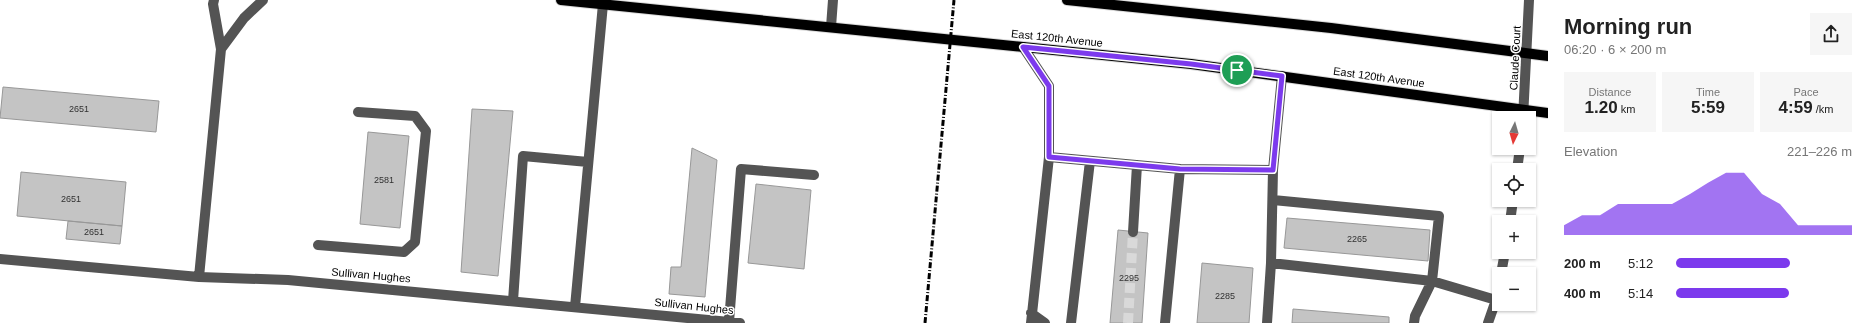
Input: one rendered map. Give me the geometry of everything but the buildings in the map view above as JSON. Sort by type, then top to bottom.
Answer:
[{"type":"main road","name":"East 120th Avenue","points":[[561,0],[1191,64],[1282,76],[1511,111]]},
{"type":"main road","points":[[1067,0],[1101,2],[1331,28],[1548,56]]},
{"type":"main road","name":"East 120th Avenue","points":[[1536,113],[1548,113]]},
{"type":"street","points":[[198,277],[221,49],[213,4],[214,0]]},
{"type":"street","points":[[221,49],[244,18],[264,0]]},
{"type":"street","points":[[831,27],[833,0]]},
{"type":"street","name":"Claude Court","points":[[1524,111],[1528,54],[1529,0]]},
{"type":"street","points":[[575,307],[603,4]]},
{"type":"street","points":[[1023,47],[1049,86],[1049,157],[1031,318],[1045,323]]},
{"type":"street","points":[[1267,323],[1271,263],[1273,170],[1282,76]]},
{"type":"street","points":[[318,245],[404,252],[415,242],[426,131],[415,116],[358,112]]},
{"type":"street","points":[[513,301],[523,156],[588,162]]},
{"type":"street","points":[[1049,157],[1180,169],[1273,170]]},
{"type":"street","points":[[1071,323],[1090,161]]},
{"type":"street","points":[[1134,232],[1137,165]]},
{"type":"street","points":[[729,322],[741,169],[814,175]]},
{"type":"street","points":[[1165,323],[1180,169]]},
{"type":"street","points":[[1272,200],[1439,216],[1432,281],[1415,316],[1414,323]]},
{"type":"street","name":"Sullivan Hughes","points":[[0,259],[198,277],[288,280],[740,323]]},
{"type":"street","points":[[1271,263],[1432,281],[1492,299]]},
{"type":"street","points":[[1488,323],[1492,311]]},
{"type":"tunnel","points":[[1128,323],[1133,232]]},
{"type":"railway","points":[[925,323],[954,0]]},
{"type":"route","points":[[1023,47],[1191,64],[1237,70],[1282,76],[1273,170],[1180,169],[1049,157],[1049,86],[1023,47]]}]
